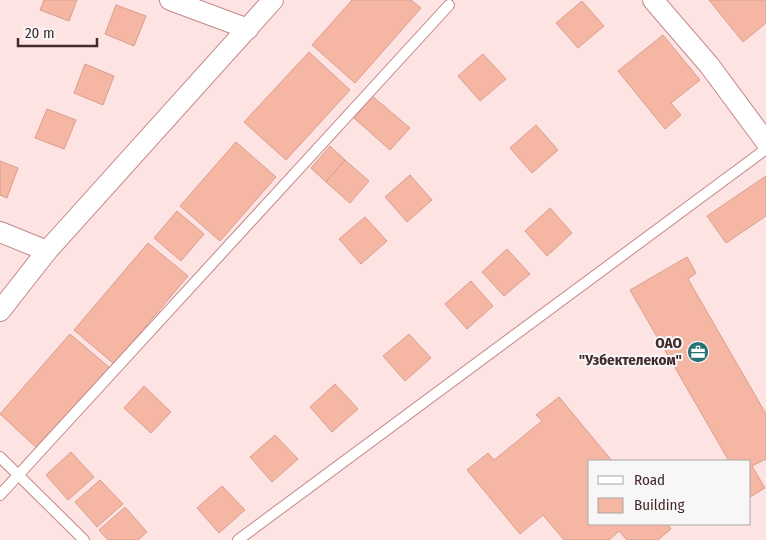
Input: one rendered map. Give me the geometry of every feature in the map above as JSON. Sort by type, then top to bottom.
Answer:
[{"type":"street","points":[[170,0],[248,29]]},
{"type":"street","points":[[0,311],[47,251],[273,0]]},
{"type":"street","points":[[653,0],[708,65],[766,142]]},
{"type":"street","points":[[0,232],[47,251]]},
{"type":"lane","points":[[0,494],[449,5]]},
{"type":"lane","points":[[238,540],[766,149]]},
{"type":"lane","points":[[0,458],[84,540]]},
{"type":"building","points":[[44,0],[77,0],[69,21],[40,10]]},
{"type":"building","points":[[352,0],[411,0],[421,8],[355,83],[312,45]]},
{"type":"building","points":[[709,0],[766,0],[766,23],[743,42]]},
{"type":"building","points":[[582,1],[604,26],[578,48],[556,23]]},
{"type":"building","points":[[116,5],[146,16],[134,46],[105,34]]},
{"type":"building","points":[[663,35],[700,80],[671,103],[681,115],[665,129],[618,71]]},
{"type":"building","points":[[309,52],[350,90],[286,160],[244,122]]},
{"type":"building","points":[[483,54],[506,79],[480,101],[458,76]]},
{"type":"building","points":[[85,64],[114,76],[103,105],[74,93]]},
{"type":"building","points":[[372,96],[410,128],[390,150],[354,118]]},
{"type":"building","points":[[47,109],[76,120],[64,149],[35,138]]},
{"type":"building","points":[[536,125],[558,150],[532,173],[510,148]]},
{"type":"building","points":[[236,142],[276,177],[220,241],[180,206]]},
{"type":"building","points":[[330,146],[345,160],[326,182],[311,168]]},
{"type":"building","points":[[345,160],[369,181],[350,203],[326,182]]},
{"type":"building","points":[[0,161],[18,168],[7,198],[0,195]]},
{"type":"building","points":[[410,175],[432,200],[407,222],[385,197]]},
{"type":"building","points":[[766,176],[766,216],[726,243],[707,216]]},
{"type":"building","points":[[550,208],[572,233],[547,256],[525,231]]},
{"type":"building","points":[[177,211],[204,234],[181,261],[154,238]]},
{"type":"building","points":[[365,217],[387,241],[361,264],[339,239]]},
{"type":"building","points":[[148,243],[188,276],[114,364],[74,330]]},
{"type":"building","points":[[507,249],[530,274],[504,296],[482,272]]},
{"type":"building","name":"ОАО \"Узбектелеком\"","points":[[687,257],[696,273],[688,279],[766,414],[766,459],[752,466],[765,488],[751,496],[751,460],[728,460],[630,290]]},
{"type":"building","points":[[471,281],[493,306],[467,329],[445,304]]},
{"type":"building","points":[[70,334],[110,368],[39,450],[0,414]]},
{"type":"building","points":[[409,334],[431,358],[405,381],[383,356]]},
{"type":"building","points":[[335,384],[358,409],[332,432],[310,407]]},
{"type":"building","points":[[144,386],[171,412],[151,433],[124,408]]},
{"type":"building","points":[[559,397],[611,460],[588,460],[588,525],[668,525],[671,529],[658,540],[627,540],[619,531],[609,540],[564,540],[543,515],[520,534],[467,470],[488,453],[494,460],[542,421],[536,415]]},
{"type":"building","points":[[275,435],[298,459],[272,482],[250,457]]},
{"type":"building","points":[[71,452],[94,477],[68,500],[46,475]]},
{"type":"building","points":[[100,480],[123,504],[97,527],[75,502]]},
{"type":"building","points":[[222,486],[245,510],[219,533],[197,508]]},
{"type":"building","points":[[125,507],[147,532],[138,540],[108,540],[99,530]]},
{"type":"place","name":"ОАО \"Узбектелеком\"","points":[[698,352]]}]
